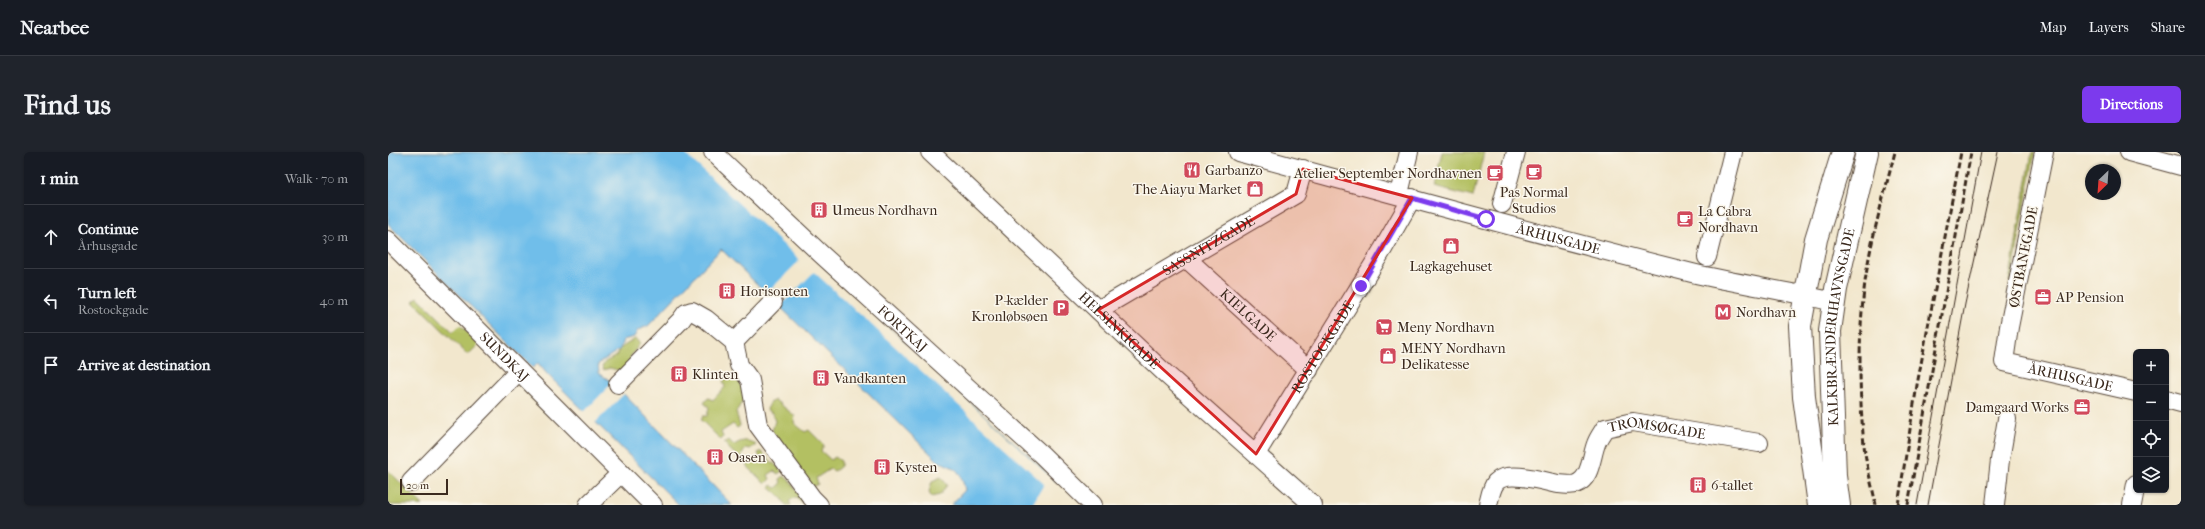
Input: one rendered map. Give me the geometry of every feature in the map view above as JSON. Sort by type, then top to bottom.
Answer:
[{"type":"main road","name":"KALKBRÆNDERIHAVNSGADE","points":[[1819,505],[1804,397],[1800,326],[1816,239],[1843,152]]},
{"type":"main road","name":"KALKBRÆNDERIHAVNSGADE","points":[[1839,505],[1835,476],[1830,331],[1834,302],[1868,152]]},
{"type":"street","name":"FORTKAJ","points":[[713,152],[821,254],[1042,455],[1089,504]]},
{"type":"street","name":"HELSINKIGADE","points":[[930,152],[1098,310],[1312,505]]},
{"type":"street","name":"ÅRHUSGADE","points":[[1238,152],[1297,162],[1405,196],[1525,230],[1692,273],[1747,286],[1834,302]]},
{"type":"street","name":"ROSTOCKGADE","points":[[1256,454],[1384,249],[1405,196],[1409,152]]},
{"type":"street","points":[[1502,204],[1516,152]]},
{"type":"street","points":[[1707,258],[1733,152]]},
{"type":"street","name":"ØSTBANEGADE","points":[[2004,362],[2009,328],[2044,152]]},
{"type":"street","points":[[2129,152],[2181,166]]},
{"type":"street","name":"SASSNITZGADE","points":[[1098,310],[1296,194],[1297,162]]},
{"type":"street","name":"SUNDKAJ","points":[[388,240],[653,505]]},
{"type":"street","name":"KIELGADE","points":[[1188,258],[1309,370]]},
{"type":"street","points":[[734,342],[773,302]]},
{"type":"street","points":[[618,384],[681,320],[686,312],[692,311],[706,319],[734,342],[739,365],[750,380],[758,425],[812,498],[819,505]]},
{"type":"street","name":"ÅRHUSGADE","points":[[2004,362],[2133,391]]},
{"type":"street","points":[[411,482],[520,371]]},
{"type":"street","points":[[2169,400],[2181,403]]},
{"type":"street","points":[[1995,505],[2000,460],[2007,419]]},
{"type":"street","name":"TROMSØGADE","points":[[1488,505],[1491,492],[1496,482],[1503,477],[1513,476],[1566,485],[1576,484],[1583,479],[1588,472],[1596,444],[1605,428],[1617,424],[1633,422],[1759,443]]},
{"type":"street","points":[[588,505],[621,473]]},
{"type":"street","points":[[2132,505],[2134,493]]},
{"type":"highlighted area","points":[[1303,169],[1412,198],[1256,454],[1098,310],[1296,194]]},
{"type":"green space","points":[[1442,152],[1484,152],[1473,197],[1434,187]]},
{"type":"green space","points":[[2032,152],[2035,152],[2011,282],[2009,282]]},
{"type":"green space","points":[[418,297],[453,332],[460,325],[479,344],[468,355],[413,301]]},
{"type":"green space","points":[[635,339],[640,343],[630,358],[633,365],[621,371],[610,368],[603,370],[602,367],[605,362],[618,355],[619,349]]},
{"type":"green space","points":[[732,375],[742,388],[746,396],[747,404],[742,402],[736,412],[740,426],[737,428],[733,424],[721,432],[723,437],[721,440],[701,420],[703,416],[707,416],[709,407],[704,403],[708,398],[713,400],[725,387],[723,381]]},
{"type":"green space","points":[[775,400],[795,416],[794,423],[805,432],[809,430],[824,445],[821,451],[831,460],[835,457],[841,461],[841,466],[835,471],[830,469],[816,478],[818,484],[812,487],[772,431],[775,421],[773,414],[767,410],[769,403]]},
{"type":"green space","points":[[729,440],[734,445],[745,441],[756,445],[750,449],[746,448],[741,456],[745,459],[743,463],[724,443]]},
{"type":"green space","points":[[760,451],[782,471],[778,474],[774,471],[768,475],[770,479],[765,484],[747,466],[750,460],[755,461],[760,457],[758,453]]},
{"type":"green space","points":[[388,470],[423,505],[388,505]]},
{"type":"green space","points":[[784,476],[790,481],[803,500],[800,501],[796,497],[789,501],[791,505],[786,505],[781,497],[770,488],[772,485],[776,488],[781,484],[780,479]]},
{"type":"green space","points":[[941,477],[947,485],[940,495],[931,497],[929,492],[932,481]]},
{"type":"water","points":[[388,152],[698,152],[1056,481],[1041,505],[951,505],[965,490],[957,471],[954,468],[938,461],[721,249],[648,326],[638,330],[634,337],[623,340],[620,349],[598,364],[599,373],[613,383],[732,505],[679,505],[547,374],[538,363],[533,368],[388,224]]},
{"type":"pier","points":[[683,152],[699,152],[1057,483],[1046,502],[1052,502],[1056,505],[1032,505],[1044,484],[814,272],[778,308],[765,295],[800,260]]},
{"type":"pier","points":[[614,381],[625,393],[594,424],[583,413]]},
{"type":"tram line","points":[[1917,505],[1981,152]]},
{"type":"tram line","points":[[1928,505],[1965,304],[1998,152]]},
{"type":"railway","points":[[1876,505],[1866,460],[1862,425],[1860,384],[1861,323],[1865,282],[1871,249],[1895,152]]},
{"type":"railway","points":[[1898,505],[1917,385],[1961,152]]},
{"type":"railway","points":[[1908,505],[1971,152]]},
{"type":"place","name":"Garbanzo","points":[[1192,170]]},
{"type":"place","name":"Pas Normal Studios","points":[[1534,172]]},
{"type":"place","name":"Atelier September Nordhavnen","points":[[1495,173]]},
{"type":"place","name":"The Aiayu Market","points":[[1255,189]]},
{"type":"place","name":"Umeus Nordhavn","points":[[819,210]]},
{"type":"place","name":"La Cabra Nordhavn","points":[[1685,219]]},
{"type":"place","name":"Lagkagehuset","points":[[1451,246]]},
{"type":"place","name":"Horisonten","points":[[727,291]]},
{"type":"place","name":"AP Pension","points":[[2043,297]]},
{"type":"place","name":"P-kælder Kronløbsøen","points":[[1061,308]]},
{"type":"place","name":"Nordhavn","points":[[1723,312]]},
{"type":"place","name":"Meny Nordhavn","points":[[1384,327]]},
{"type":"place","name":"MENY Nordhavn Delikatesse","points":[[1388,356]]},
{"type":"place","name":"Klinten","points":[[679,374]]},
{"type":"place","name":"Vandkanten","points":[[821,378]]},
{"type":"place","name":"Damgaard Works","points":[[2082,407]]},
{"type":"place","name":"Oasen","points":[[715,457]]},
{"type":"place","name":"Kysten","points":[[882,467]]},
{"type":"place","name":"6-tallet","points":[[1698,485]]},
{"type":"route","points":[[1361,286],[1384,249],[1412,198],[1486,219]]}]
